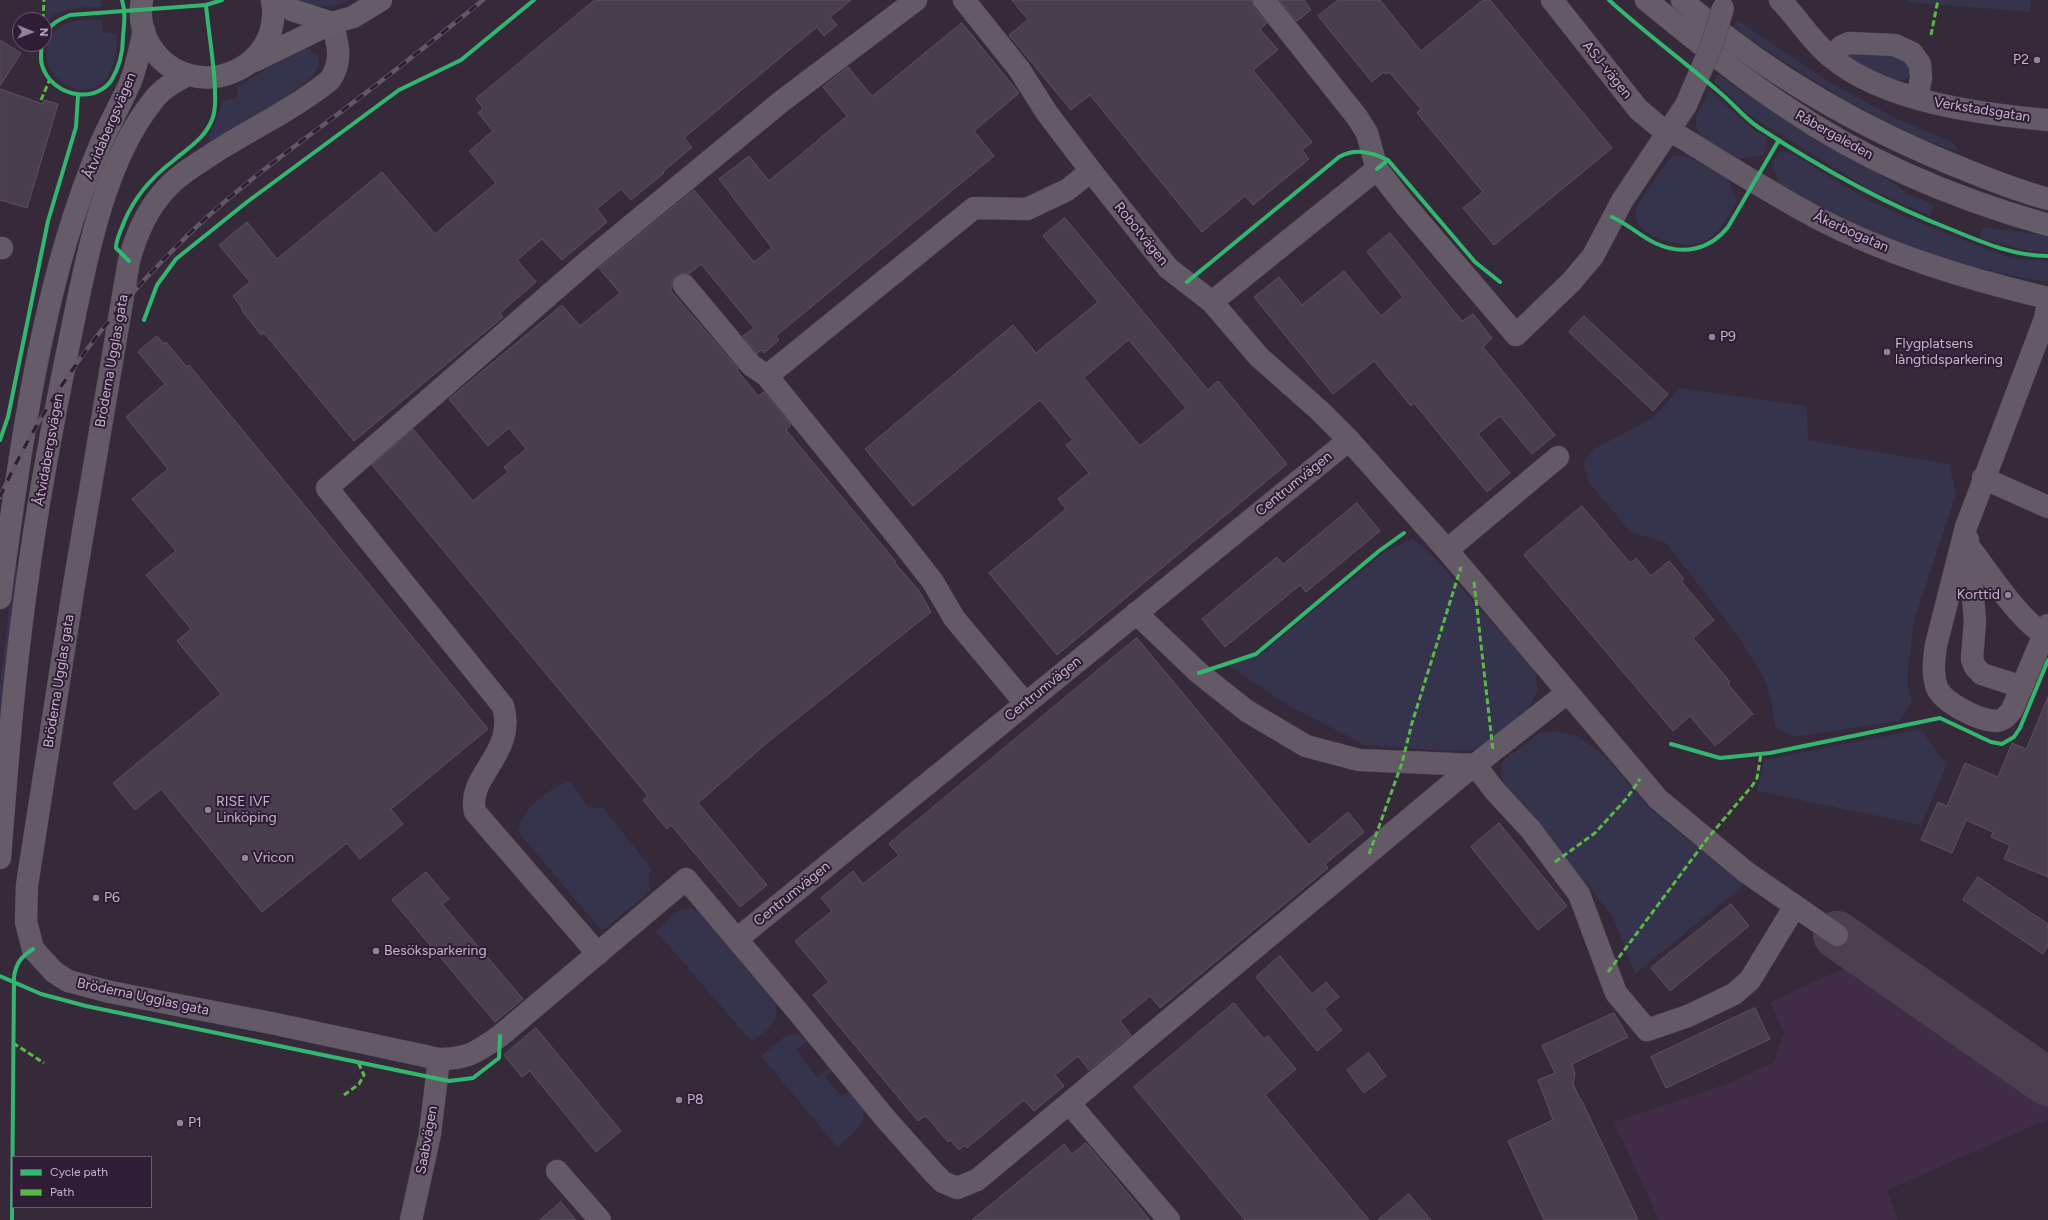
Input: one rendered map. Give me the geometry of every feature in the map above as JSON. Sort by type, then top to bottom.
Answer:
[{"type":"main road","points":[[142,0],[141,18],[144,30],[156,54],[176,70],[188,75],[204,78],[221,77],[237,71],[251,62],[332,23],[352,17],[381,0]]},
{"type":"main road","points":[[251,62],[261,51],[269,37],[273,23],[272,0]]},
{"type":"main road","points":[[278,0],[292,10],[309,18],[332,23]]},
{"type":"main road","name":"Råbergaleden","points":[[1646,0],[1736,72],[1786,108],[1834,137],[1932,185],[1982,204],[2048,224]]},
{"type":"main road","name":"Råbergaleden","points":[[1682,0],[1744,49],[1797,86],[1844,114],[1890,138],[1943,161],[2048,199]]},
{"type":"main road","name":"Åtvidabergsvägen","points":[[0,598],[36,367],[49,306],[65,245],[83,188],[101,144],[130,83],[138,61],[144,30]]},
{"type":"main road","name":"Åtvidabergsvägen","points":[[0,858],[11,719],[27,582],[56,404],[81,284],[102,206],[125,146],[152,101],[171,84],[188,75]]},
{"type":"street","points":[[598,954],[474,812],[473,805],[475,792],[501,748],[505,734],[507,719],[503,706],[327,488],[582,266],[782,101],[916,0]]},
{"type":"street","name":"Robotvägen","points":[[964,0],[1019,69],[1047,113],[1091,171],[1168,268],[1212,302],[1259,357],[1320,411],[1349,440],[1447,550],[1658,799],[1746,872],[1837,935]]},
{"type":"street","points":[[1264,0],[1357,117],[1367,133],[1377,169],[1409,210],[1516,335],[1571,282],[1593,256],[1622,201],[1686,105],[1711,47],[1724,4]]},
{"type":"street","name":"ASJ-vägen","points":[[1552,0],[1638,109],[1658,126],[1670,131]]},
{"type":"street","name":"Verkstadsgatan","points":[[1780,0],[1814,41],[1831,57],[1843,66],[1888,89],[1950,107],[1985,113],[2048,120]]},
{"type":"street","name":"Bröderna Ugglas gata","points":[[332,23],[337,40],[339,55],[336,71],[330,80],[278,116],[184,172],[165,189],[149,212],[136,236],[129,261],[61,664],[27,885],[26,922],[33,949],[54,972],[68,981],[110,992],[271,1023],[439,1059],[456,1059],[470,1056],[500,1036],[686,879],[737,939]]},
{"type":"street","name":"Verkstadsgatan","points":[[1831,57],[1842,46],[1849,43],[1895,45],[1912,53],[1920,64],[1921,78],[1917,98]]},
{"type":"street","name":"Åkerbogatan","points":[[1670,131],[1819,219],[1862,239],[1910,258],[2000,287],[2048,298]]},
{"type":"street","points":[[1212,302],[1377,169]]},
{"type":"street","points":[[767,376],[974,208],[1027,209],[1067,190],[1091,171]]},
{"type":"street","points":[[684,285],[751,365],[767,376],[933,582],[954,618],[1025,703]]},
{"type":"street","points":[[1967,537],[2022,616],[2034,628],[2046,629],[2012,710],[2006,718],[1996,721],[1983,718],[1954,705],[1944,697],[1938,688],[1933,663],[1945,604],[1967,537],[1983,478],[2045,319],[2048,302]]},
{"type":"street","name":"Centrumvägen","points":[[737,939],[1349,440]]},
{"type":"street","points":[[1447,550],[1558,457]]},
{"type":"street","points":[[1983,478],[2048,507]]},
{"type":"street","points":[[1967,537],[1975,621],[1972,659],[1975,668],[1982,674],[2022,687]]},
{"type":"street","points":[[1136,613],[1199,672],[1247,711],[1306,746],[1359,760],[1475,765],[1495,791],[1531,830],[1579,894],[1616,993],[1646,1030],[1688,1016],[1734,994],[1750,980],[1795,906]]},
{"type":"street","points":[[737,939],[885,1118],[944,1182],[957,1188],[977,1180],[1475,765],[1567,693]]},
{"type":"street","name":"Saabvägen","points":[[411,1220],[430,1134],[439,1059]]},
{"type":"street","points":[[1069,1103],[1169,1220]]},
{"type":"street","points":[[557,1171],[600,1220]]},
{"type":"shaded area","points":[[46,0],[101,0],[101,7],[65,10],[52,17],[52,12],[45,12]]},
{"type":"shaded area","points":[[348,0],[335,6],[322,6],[295,1]]},
{"type":"shaded area","points":[[1907,0],[2031,0],[2030,12],[1906,2]]},
{"type":"shaded area","points":[[78,20],[102,20],[102,32],[117,34],[115,59],[111,71],[104,81],[94,87],[84,90],[74,89],[57,78],[50,69],[47,59],[47,52],[52,52],[52,36],[58,29]]},
{"type":"shaded area","points":[[1737,20],[1823,78],[1893,117],[1952,142],[1961,152],[1929,142],[1909,133],[1879,118],[1823,86],[1787,64],[1734,27]]},
{"type":"shaded area","points":[[304,49],[309,49],[318,56],[319,65],[310,78],[300,87],[243,125],[229,133],[208,141],[209,135],[218,117],[222,101],[238,97],[237,87],[290,54]]},
{"type":"shaded area","points":[[1889,52],[1908,61],[1911,71],[1909,76],[1904,80],[1896,80],[1880,75],[1841,53]]},
{"type":"shaded area","points":[[1718,74],[1781,118],[1872,169],[1907,193],[1934,205],[1930,216],[1867,188],[1762,123],[1746,112],[1714,82]]},
{"type":"shaded area","points":[[1710,91],[1756,132],[1766,137],[1767,148],[1763,155],[1740,159],[1703,138],[1698,132],[1696,126],[1697,114]]},
{"type":"shaded area","points":[[1783,151],[1793,154],[1871,202],[1933,228],[2010,258],[2048,261],[2048,282],[1977,267],[1943,257],[1909,246],[1843,218],[1779,185],[1772,164],[1779,153]]},
{"type":"shaded area","points":[[1677,155],[1689,157],[1728,179],[1737,201],[1717,232],[1712,237],[1699,243],[1680,244],[1658,238],[1648,233],[1640,226],[1636,218],[1636,209],[1638,204],[1672,156]]},
{"type":"shaded area","points":[[1984,227],[2048,236],[2048,252],[2029,251],[1979,238]]},
{"type":"shaded area","points":[[1680,388],[1807,406],[1808,440],[1949,464],[1956,494],[1914,621],[1907,681],[1912,702],[1899,721],[1793,737],[1775,726],[1772,705],[1764,678],[1738,636],[1666,543],[1630,532],[1588,481],[1583,462],[1594,449],[1653,418]]},
{"type":"shaded area","points":[[1412,539],[1431,554],[1535,670],[1538,690],[1528,709],[1478,750],[1447,751],[1365,745],[1289,706],[1228,665],[1261,654],[1383,553]]},
{"type":"shaded area","points":[[14,566],[19,567],[0,731],[0,685]]},
{"type":"shaded area","points":[[1921,729],[1939,756],[1948,762],[1921,825],[1757,791],[1764,760]]},
{"type":"shaded area","points":[[1554,731],[1575,735],[1603,754],[1649,808],[1744,885],[1635,974],[1613,917],[1556,845],[1504,787],[1501,775],[1503,761],[1538,734]]},
{"type":"shaded area","points":[[570,781],[588,807],[603,808],[651,868],[649,877],[650,891],[602,931],[518,832],[520,823],[530,807],[537,800],[553,789]]},
{"type":"shaded area","points":[[691,908],[699,912],[776,1004],[773,1022],[767,1030],[752,1042],[656,931],[678,911]]},
{"type":"shaded area","points":[[1871,932],[2048,1059],[2048,1119],[1887,1190],[1898,1220],[1659,1220],[1614,1122],[1735,1081],[1774,1062],[1784,1032],[1770,1002],[1849,966]]},
{"type":"shaded area","points":[[798,1034],[807,1041],[796,1050],[817,1077],[829,1068],[832,1071],[825,1077],[842,1097],[849,1091],[863,1109],[864,1115],[860,1126],[837,1147],[761,1056],[787,1035]]},
{"type":"building","points":[[595,0],[851,0],[830,17],[837,25],[824,36],[817,27],[684,138],[692,147],[663,172],[664,173],[631,200],[621,189],[597,209],[607,222],[562,260],[542,239],[517,260],[536,282],[500,313],[503,317],[354,441],[264,333],[261,335],[241,309],[242,308],[233,296],[250,282],[219,245],[247,222],[277,259],[382,172],[435,234],[496,183],[469,151],[493,131],[478,113],[483,108],[476,99]]},
{"type":"building","points":[[1012,0],[1252,0],[1254,8],[1267,23],[1260,29],[1278,50],[1253,70],[1312,142],[1302,150],[1309,159],[1253,205],[1245,196],[1202,232],[1090,95],[1071,110],[1009,35],[1028,20]]},
{"type":"building","points":[[1280,0],[1304,0],[1311,10],[1297,21]]},
{"type":"building","points":[[1338,0],[1380,0],[1421,51],[1483,0],[1490,0],[1612,148],[1494,245],[1463,208],[1483,192],[1417,113],[1421,109],[1389,72],[1386,74],[1384,72],[1372,82],[1318,16]]},
{"type":"building","points":[[962,23],[1019,93],[974,131],[994,156],[776,336],[779,340],[764,353],[762,350],[757,353],[743,336],[754,328],[701,264],[689,274],[682,273],[676,275],[672,281],[672,288],[670,290],[738,369],[737,370],[758,396],[764,392],[791,425],[786,430],[896,562],[895,563],[919,591],[931,612],[768,742],[698,803],[767,885],[740,907],[671,825],[667,829],[643,800],[648,796],[372,465],[413,429],[473,501],[508,472],[504,467],[526,449],[509,428],[488,446],[449,399],[562,305],[580,326],[620,293],[599,268],[694,190],[754,262],[772,248],[719,179],[749,156],[769,181],[847,116],[823,87],[848,67],[872,96]]},
{"type":"building","points":[[0,40],[12,47],[12,52],[21,53],[0,86]]},
{"type":"building","points":[[0,89],[43,104],[44,100],[58,104],[27,208],[0,200]]},
{"type":"building","points":[[1065,218],[1208,390],[1218,381],[1287,464],[1057,655],[989,573],[1066,509],[1058,499],[1089,473],[1066,445],[1073,440],[1040,400],[913,506],[865,449],[1013,325],[1036,353],[1098,302],[1043,236]],"holes":[[[1129,340],[1186,408],[1140,446],[1084,378]]]},
{"type":"building","points":[[1390,233],[1462,321],[1473,314],[1492,338],[1483,347],[1555,435],[1532,454],[1500,416],[1478,434],[1510,473],[1487,492],[1414,403],[1411,406],[1374,361],[1333,394],[1254,297],[1279,277],[1302,305],[1344,271],[1381,316],[1403,297],[1367,252]]},
{"type":"building","points":[[1584,316],[1668,394],[1653,411],[1569,332]]},
{"type":"building","points":[[157,336],[164,344],[166,342],[187,367],[189,365],[488,729],[391,809],[403,824],[360,859],[347,843],[262,912],[161,789],[135,810],[113,783],[221,694],[177,641],[191,629],[146,575],[176,551],[132,499],[168,469],[126,417],[165,384],[138,352]]},
{"type":"building","points":[[1357,503],[1380,531],[1306,592],[1300,585],[1225,647],[1202,619],[1277,557],[1283,564]]},
{"type":"building","points":[[1582,506],[1630,563],[1636,558],[1651,576],[1669,561],[1684,579],[1681,581],[1714,620],[1693,638],[1730,682],[1728,684],[1753,714],[1715,746],[1690,716],[1673,731],[1524,555]]},
{"type":"building","points":[[1137,638],[1309,845],[1348,812],[1364,832],[1325,864],[1328,868],[1160,1008],[1150,996],[1120,1021],[1131,1035],[1089,1070],[1078,1056],[1055,1075],[1064,1086],[1034,1111],[1024,1100],[967,1148],[965,1145],[959,1150],[950,1140],[948,1142],[928,1118],[925,1116],[918,1121],[813,995],[829,982],[795,941],[832,911],[821,898],[853,871],[863,884],[899,855],[889,844]]},
{"type":"building","points":[[2048,697],[2048,877],[2004,859],[2010,845],[1991,837],[1993,832],[1966,820],[1952,853],[1921,840],[1938,802],[1947,806],[1965,763],[1998,777],[2012,743],[2026,749]]},
{"type":"building","points":[[1499,823],[1567,906],[1538,930],[1471,847]]},
{"type":"building","points":[[426,872],[449,899],[442,904],[523,999],[495,1022],[392,900]]},
{"type":"building","points":[[1978,877],[2048,924],[2048,946],[2043,954],[1963,900]]},
{"type":"building","points":[[1731,904],[1749,926],[1670,991],[1651,968]]},
{"type":"building","points":[[1280,956],[1312,994],[1326,982],[1339,997],[1324,1009],[1342,1030],[1317,1051],[1256,977]]},
{"type":"building","points":[[1234,1003],[1264,1039],[1268,1036],[1296,1069],[1265,1095],[1369,1220],[1245,1220],[1134,1087]]},
{"type":"building","points":[[1755,1008],[1770,1039],[1666,1088],[1651,1057]]},
{"type":"building","points":[[1614,1013],[1628,1037],[1572,1064],[1575,1074],[1573,1084],[1638,1220],[1544,1220],[1508,1141],[1553,1120],[1538,1080],[1555,1073],[1542,1046]]},
{"type":"building","points":[[536,1028],[621,1131],[596,1152],[530,1071],[522,1077],[504,1055]]},
{"type":"building","points":[[1369,1053],[1386,1076],[1364,1093],[1347,1070]]},
{"type":"building","points":[[1086,1143],[1150,1220],[972,1220],[1064,1144],[1072,1154]]},
{"type":"building","points":[[1409,1194],[1431,1220],[1378,1220]]},
{"type":"building","points":[[561,1202],[576,1220],[540,1220]]},
{"type":"taxiway","points":[[1837,935],[2048,1082]]},
{"type":"railway","points":[[0,497],[34,430],[75,366],[122,306],[173,250],[229,198],[289,150],[388,76],[483,0]]},
{"type":"marked path","points":[[43,12],[44,0]]},
{"type":"marked path","points":[[1931,35],[1938,0]]},
{"type":"marked path","points":[[41,100],[50,79]]},
{"type":"marked path","points":[[1369,854],[1402,763],[1412,723],[1461,567]]},
{"type":"marked path","points":[[1474,582],[1493,751]]},
{"type":"marked path","points":[[1608,972],[1707,839],[1752,786],[1757,778],[1761,754]]},
{"type":"marked path","points":[[1555,862],[1595,833],[1627,798],[1640,779]]},
{"type":"marked path","points":[[13,1043],[44,1063]]},
{"type":"marked path","points":[[344,1095],[359,1084],[364,1075],[358,1062]]},
{"type":"cycle path","points":[[41,52],[42,65],[46,75],[53,83],[62,89],[83,95],[103,89],[114,76],[121,54],[124,18],[122,0]]},
{"type":"cycle path","points":[[52,26],[70,15],[206,5],[222,0]]},
{"type":"cycle path","points":[[144,320],[157,285],[176,259],[247,202],[399,90],[461,60],[534,0]]},
{"type":"cycle path","points":[[1609,0],[1723,95],[1742,114],[1758,127],[1828,170],[1900,208],[1974,239],[2022,254],[2048,256]]},
{"type":"cycle path","points":[[129,261],[116,248],[118,238],[128,213],[144,188],[165,167],[191,146],[206,131],[213,117],[215,94],[213,62],[206,5]]},
{"type":"cycle path","points":[[0,440],[8,417],[48,221],[76,127],[78,95]]},
{"type":"cycle path","points":[[1612,217],[1655,243],[1665,247],[1685,250],[1704,246],[1721,235],[1728,227],[1779,140]]},
{"type":"cycle path","points":[[1187,282],[1339,157],[1345,154],[1364,152],[1388,160]]},
{"type":"cycle path","points":[[1377,169],[1388,160],[1475,262],[1500,282]]},
{"type":"cycle path","points":[[1199,673],[1256,654],[1379,551],[1404,533]]},
{"type":"cycle path","points":[[1671,744],[1720,758],[1770,753],[1940,718],[1991,742],[2002,744],[2014,737],[2020,728],[2048,660]]},
{"type":"cycle path","points":[[13,1156],[14,977],[16,968],[20,961],[33,949]]},
{"type":"cycle path","points":[[0,976],[41,994],[86,1006],[449,1081],[473,1078],[499,1058],[500,1036]]},
{"type":"cycle path","points":[[12,1208],[12,1220]]},
{"type":"place","name":"P2","points":[[2037,60]]},
{"type":"place","name":"P9","points":[[1712,337]]},
{"type":"place","name":"Flygplatsens långtidsparkering","points":[[1887,352]]},
{"type":"place","name":"Korttid","points":[[2008,595]]},
{"type":"place","name":"RISE IVF Linköping","points":[[208,810]]},
{"type":"place","name":"Vricon","points":[[245,858]]},
{"type":"place","name":"P6","points":[[96,898]]},
{"type":"place","name":"Besöksparkering","points":[[376,951]]},
{"type":"place","name":"P8","points":[[679,1100]]},
{"type":"place","name":"P1","points":[[180,1123]]}]
